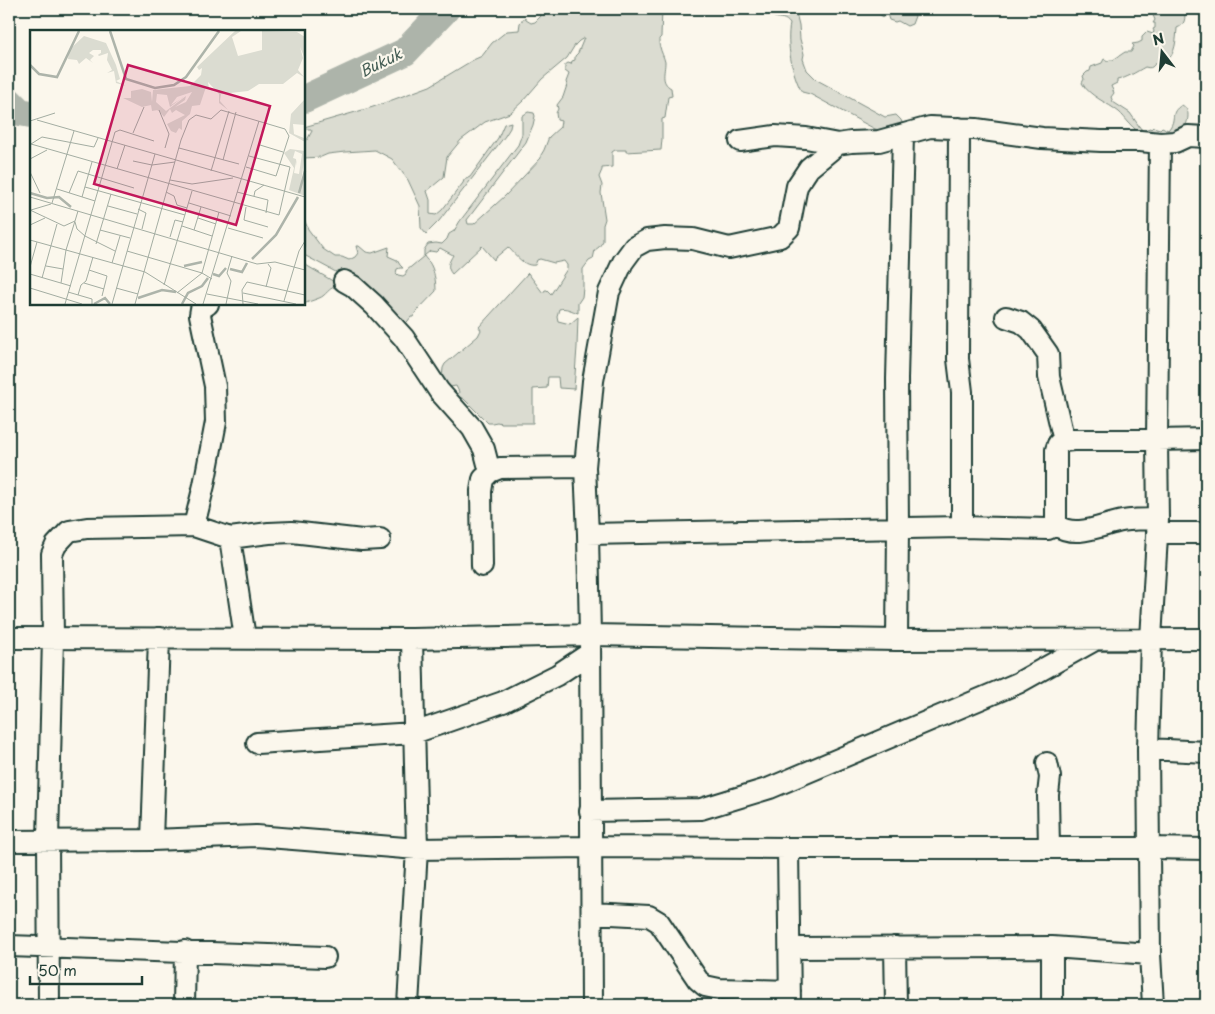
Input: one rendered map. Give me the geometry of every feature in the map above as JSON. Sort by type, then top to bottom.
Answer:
[{"type":"street","points":[[740,141],[775,136],[806,138],[838,144],[880,141],[930,127],[976,129],[1042,138],[1101,141],[1160,143],[1175,142],[1188,136],[1206,137]]},
{"type":"street","points":[[958,128],[958,359],[962,392],[962,528]]},
{"type":"street","points":[[897,640],[897,379],[903,135]]},
{"type":"street","points":[[1153,1005],[1150,954],[1148,749],[1157,526],[1156,440],[1160,143]]},
{"type":"street","points":[[592,1005],[590,644],[585,467],[593,381],[609,292],[623,262],[634,247],[647,240],[665,238],[693,239],[729,248],[780,237],[790,228],[797,186],[809,168],[838,144]]},
{"type":"street","points":[[344,281],[353,286],[374,305],[404,338],[439,391],[472,428],[484,449],[490,472]]},
{"type":"street","points":[[194,526],[216,422],[215,386],[200,315],[201,309],[207,305]]},
{"type":"street","points":[[1006,317],[1021,322],[1031,330],[1048,354],[1049,377],[1064,441]]},
{"type":"street","points":[[1056,525],[1056,450],[1058,444],[1073,440],[1206,439]]},
{"type":"street","points":[[482,566],[483,479],[490,472],[500,468],[585,467]]},
{"type":"street","points":[[1056,525],[1061,529],[1080,531],[1137,519],[1157,526],[1206,534]]},
{"type":"street","points":[[588,534],[898,528],[1048,528],[1056,525]]},
{"type":"street","points":[[49,1005],[48,840],[53,638],[52,554],[56,545],[69,531],[87,528],[194,526],[230,538],[292,532],[362,540],[380,539]]},
{"type":"street","points":[[230,538],[245,638]]},
{"type":"street","points":[[9,638],[412,639],[590,644],[897,640],[1206,639]]},
{"type":"street","points":[[152,840],[159,638]]},
{"type":"street","points":[[408,1005],[417,849],[412,639]]},
{"type":"street","points":[[590,812],[701,809],[770,788],[1018,683],[1096,640]]},
{"type":"street","points":[[256,743],[414,734],[503,702],[557,675],[590,644]]},
{"type":"street","points":[[1148,749],[1206,752]]},
{"type":"street","points":[[1047,763],[1050,777],[1048,794],[1049,848]]},
{"type":"street","points":[[9,841],[152,840],[256,836],[417,849],[592,847],[1206,849]]},
{"type":"street","points":[[592,913],[649,916],[659,922],[698,980],[705,986],[790,998],[788,848]]},
{"type":"street","points":[[9,946],[325,957]]},
{"type":"street","points":[[790,948],[1052,946],[1150,954]]},
{"type":"street","points":[[1052,946],[1052,1005]]},
{"type":"street","points":[[895,947],[896,1005]]},
{"type":"street","points":[[184,1005],[185,951]]},
{"type":"shaded area","points":[[535,9],[662,9],[659,45],[665,62],[664,80],[671,88],[672,96],[668,97],[665,118],[662,119],[661,150],[626,152],[626,150],[615,150],[612,152],[612,167],[602,168],[599,177],[602,185],[601,193],[605,219],[603,241],[595,250],[593,259],[583,269],[582,297],[578,303],[578,313],[559,309],[557,316],[558,321],[570,324],[578,317],[574,389],[559,388],[558,377],[548,377],[547,388],[533,389],[533,423],[488,423],[464,399],[455,395],[459,392],[456,386],[449,388],[442,378],[443,368],[445,364],[478,336],[481,330],[479,327],[528,273],[543,293],[547,290],[551,294],[567,269],[567,265],[564,261],[554,263],[540,259],[537,260],[535,265],[527,264],[520,260],[508,247],[494,260],[482,246],[452,274],[449,262],[453,255],[440,248],[436,252],[430,251],[424,256],[424,250],[428,244],[442,244],[449,234],[454,231],[518,145],[522,134],[522,116],[528,112],[534,113],[535,116],[526,142],[467,220],[468,224],[474,224],[505,196],[541,158],[549,137],[560,127],[561,121],[557,120],[556,113],[557,105],[563,97],[567,85],[566,82],[569,74],[565,71],[565,65],[571,64],[575,60],[575,56],[584,38],[575,45],[567,58],[542,79],[510,113],[485,122],[461,140],[447,157],[444,177],[427,191],[430,200],[430,214],[436,215],[442,210],[464,180],[470,177],[498,138],[504,124],[511,122],[505,136],[439,221],[426,234],[421,228],[420,206],[408,180],[392,159],[375,150],[305,158],[305,140],[307,140],[312,131],[311,129],[305,129],[305,127],[373,107],[430,86],[482,56],[492,43],[507,31],[519,30],[520,23],[525,17],[531,23],[535,22],[541,16],[539,10]]},
{"type":"shaded area","points":[[762,9],[821,9],[815,14],[796,13],[804,54],[803,59],[807,70],[817,80],[885,117],[896,115],[903,125],[882,131],[875,129],[810,94],[802,92],[795,77],[791,59],[790,24],[785,19],[774,17],[772,13]]},
{"type":"shaded area","points":[[877,9],[912,9],[915,16],[912,24],[907,26],[898,21],[889,20],[887,14],[883,17],[878,13]]},
{"type":"shaded area","points":[[1157,9],[1185,9],[1184,21],[1177,28],[1172,55],[1166,62],[1159,62],[1150,68],[1145,67],[1117,80],[1117,83],[1111,86],[1114,93],[1111,97],[1113,102],[1130,113],[1141,129],[1144,130],[1153,127],[1160,129],[1162,127],[1168,130],[1175,111],[1182,105],[1187,110],[1188,119],[1185,128],[1164,133],[1147,134],[1136,130],[1119,112],[1094,96],[1082,83],[1083,76],[1090,71],[1091,67],[1102,63],[1104,59],[1108,61],[1113,60],[1125,52],[1131,52],[1134,46],[1132,44],[1142,41],[1142,37],[1147,32],[1153,34],[1155,23],[1153,23],[1155,20],[1153,15],[1160,13]]},
{"type":"shaded area","points":[[305,222],[308,229],[323,249],[335,257],[349,260],[355,257],[358,253],[356,246],[372,253],[389,247],[388,256],[397,260],[403,268],[397,269],[396,273],[403,276],[406,274],[406,271],[424,256],[432,268],[436,291],[404,326],[347,278],[305,256]]},
{"type":"shaded area","points":[[305,265],[341,286],[333,288],[321,297],[305,304]]},
{"type":"waterway","name":"Bukuk","points":[[305,99],[405,52],[446,9]]},
{"type":"waterway","name":"Bukuk","points":[[9,101],[20,112],[30,114]]}]
